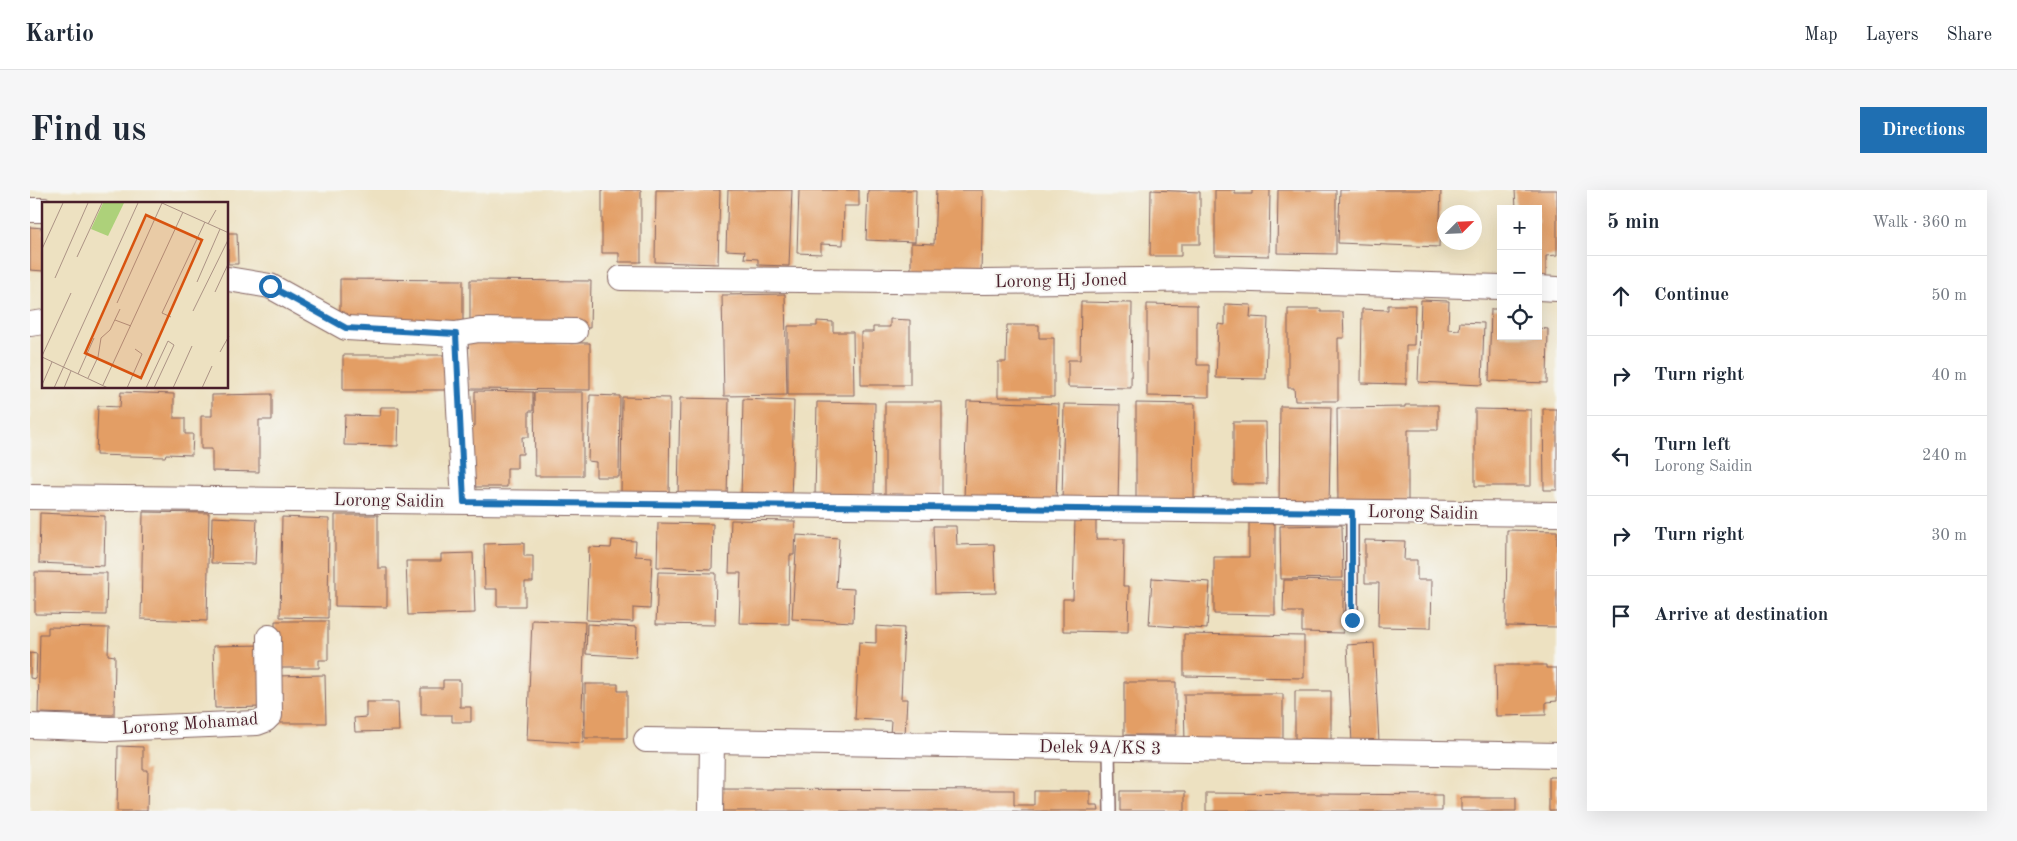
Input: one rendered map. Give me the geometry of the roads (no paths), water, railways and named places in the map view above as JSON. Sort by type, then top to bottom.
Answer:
[{"type":"street","name":"Lorong Hj Joned","points":[[621,278],[984,282],[1219,279],[1497,287]]},
{"type":"street","points":[[229,279],[270,286],[346,328],[456,334],[479,330],[574,331]]},
{"type":"street","points":[[1542,288],[1557,289]]},
{"type":"street","points":[[456,334],[464,502]]},
{"type":"street","name":"Lorong Saidin","points":[[30,497],[1557,514]]},
{"type":"street","name":"Lorong Mohamad","points":[[30,726],[110,729],[258,723],[270,715],[269,637]]},
{"type":"street","name":"Delek 9A/KS 3","points":[[646,740],[1557,755]]},
{"type":"street","points":[[711,811],[712,741]]},
{"type":"lane","points":[[1352,512],[1352,620]]},
{"type":"lane","points":[[1109,748],[1110,811]]}]
